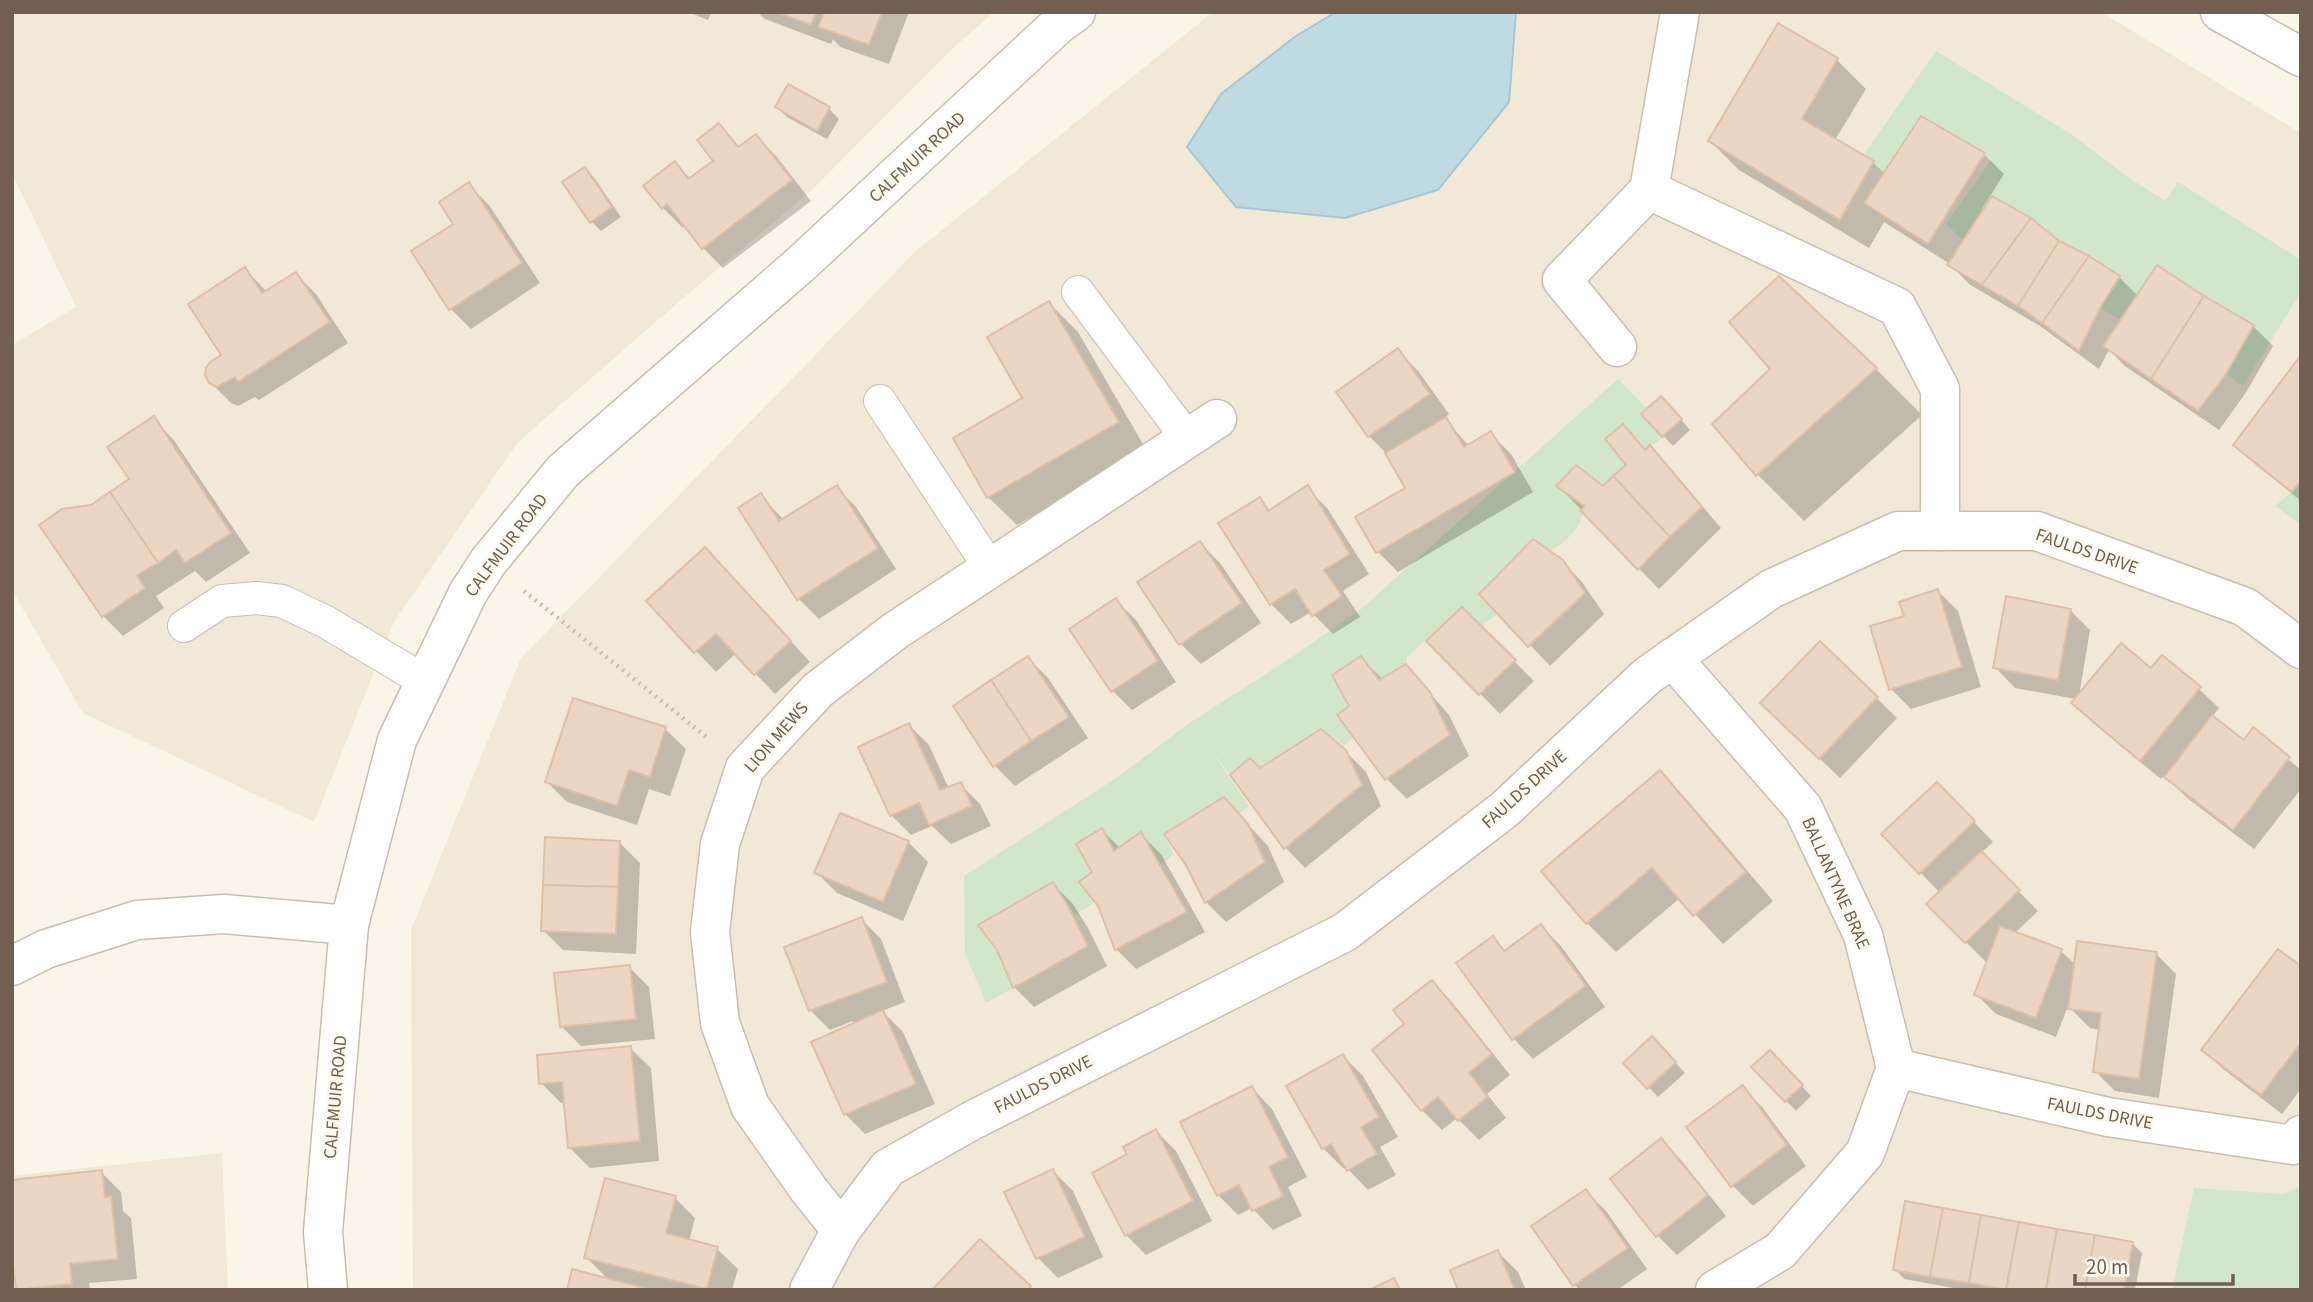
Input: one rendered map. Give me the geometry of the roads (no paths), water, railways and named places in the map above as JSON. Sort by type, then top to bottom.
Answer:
[{"type":"street","points":[[1617,347],[1562,280],[1649,190],[1680,12]]},
{"type":"street","points":[[2220,12],[2264,22],[2301,57]]},
{"type":"street","name":"CALFMUIR ROAD","points":[[328,1290],[323,1232],[349,925],[397,740],[468,593],[488,562],[563,471],[802,263],[1060,16]]},
{"type":"street","points":[[1649,190],[1896,307],[1940,389],[1940,531]]},
{"type":"street","name":"LION MEWS","points":[[841,1230],[809,1190],[750,1106],[720,1023],[710,932],[720,844],[745,768],[818,690],[895,631],[1202,429]]},
{"type":"street","name":"FAULDS DRIVE","points":[[809,1290],[841,1230],[888,1168],[973,1120],[1345,932],[1505,809],[1647,676],[1771,589],[1898,531],[2037,531],[2245,607],[2301,649]]},
{"type":"street","name":"BALLANTYNE BRAE","points":[[1672,658],[1803,808],[1863,935],[1896,1068]]},
{"type":"street","points":[[12,966],[46,949],[137,920],[224,914],[349,925]]},
{"type":"street","points":[[1715,1290],[1780,1251],[1865,1153],[1896,1068]]},
{"type":"street","name":"FAULDS DRIVE","points":[[1896,1068],[2108,1117],[2293,1145],[2301,1135]]},
{"type":"lane","points":[[1078,292],[1202,429]]},
{"type":"lane","points":[[880,401],[990,568]]},
{"type":"lane","points":[[184,626],[222,601],[257,598],[282,601],[326,622],[425,681]]},
{"type":"water","points":[[1336,12],[1516,12],[1509,102],[1438,190],[1345,218],[1236,207],[1187,147],[1221,94],[1296,36]]}]
